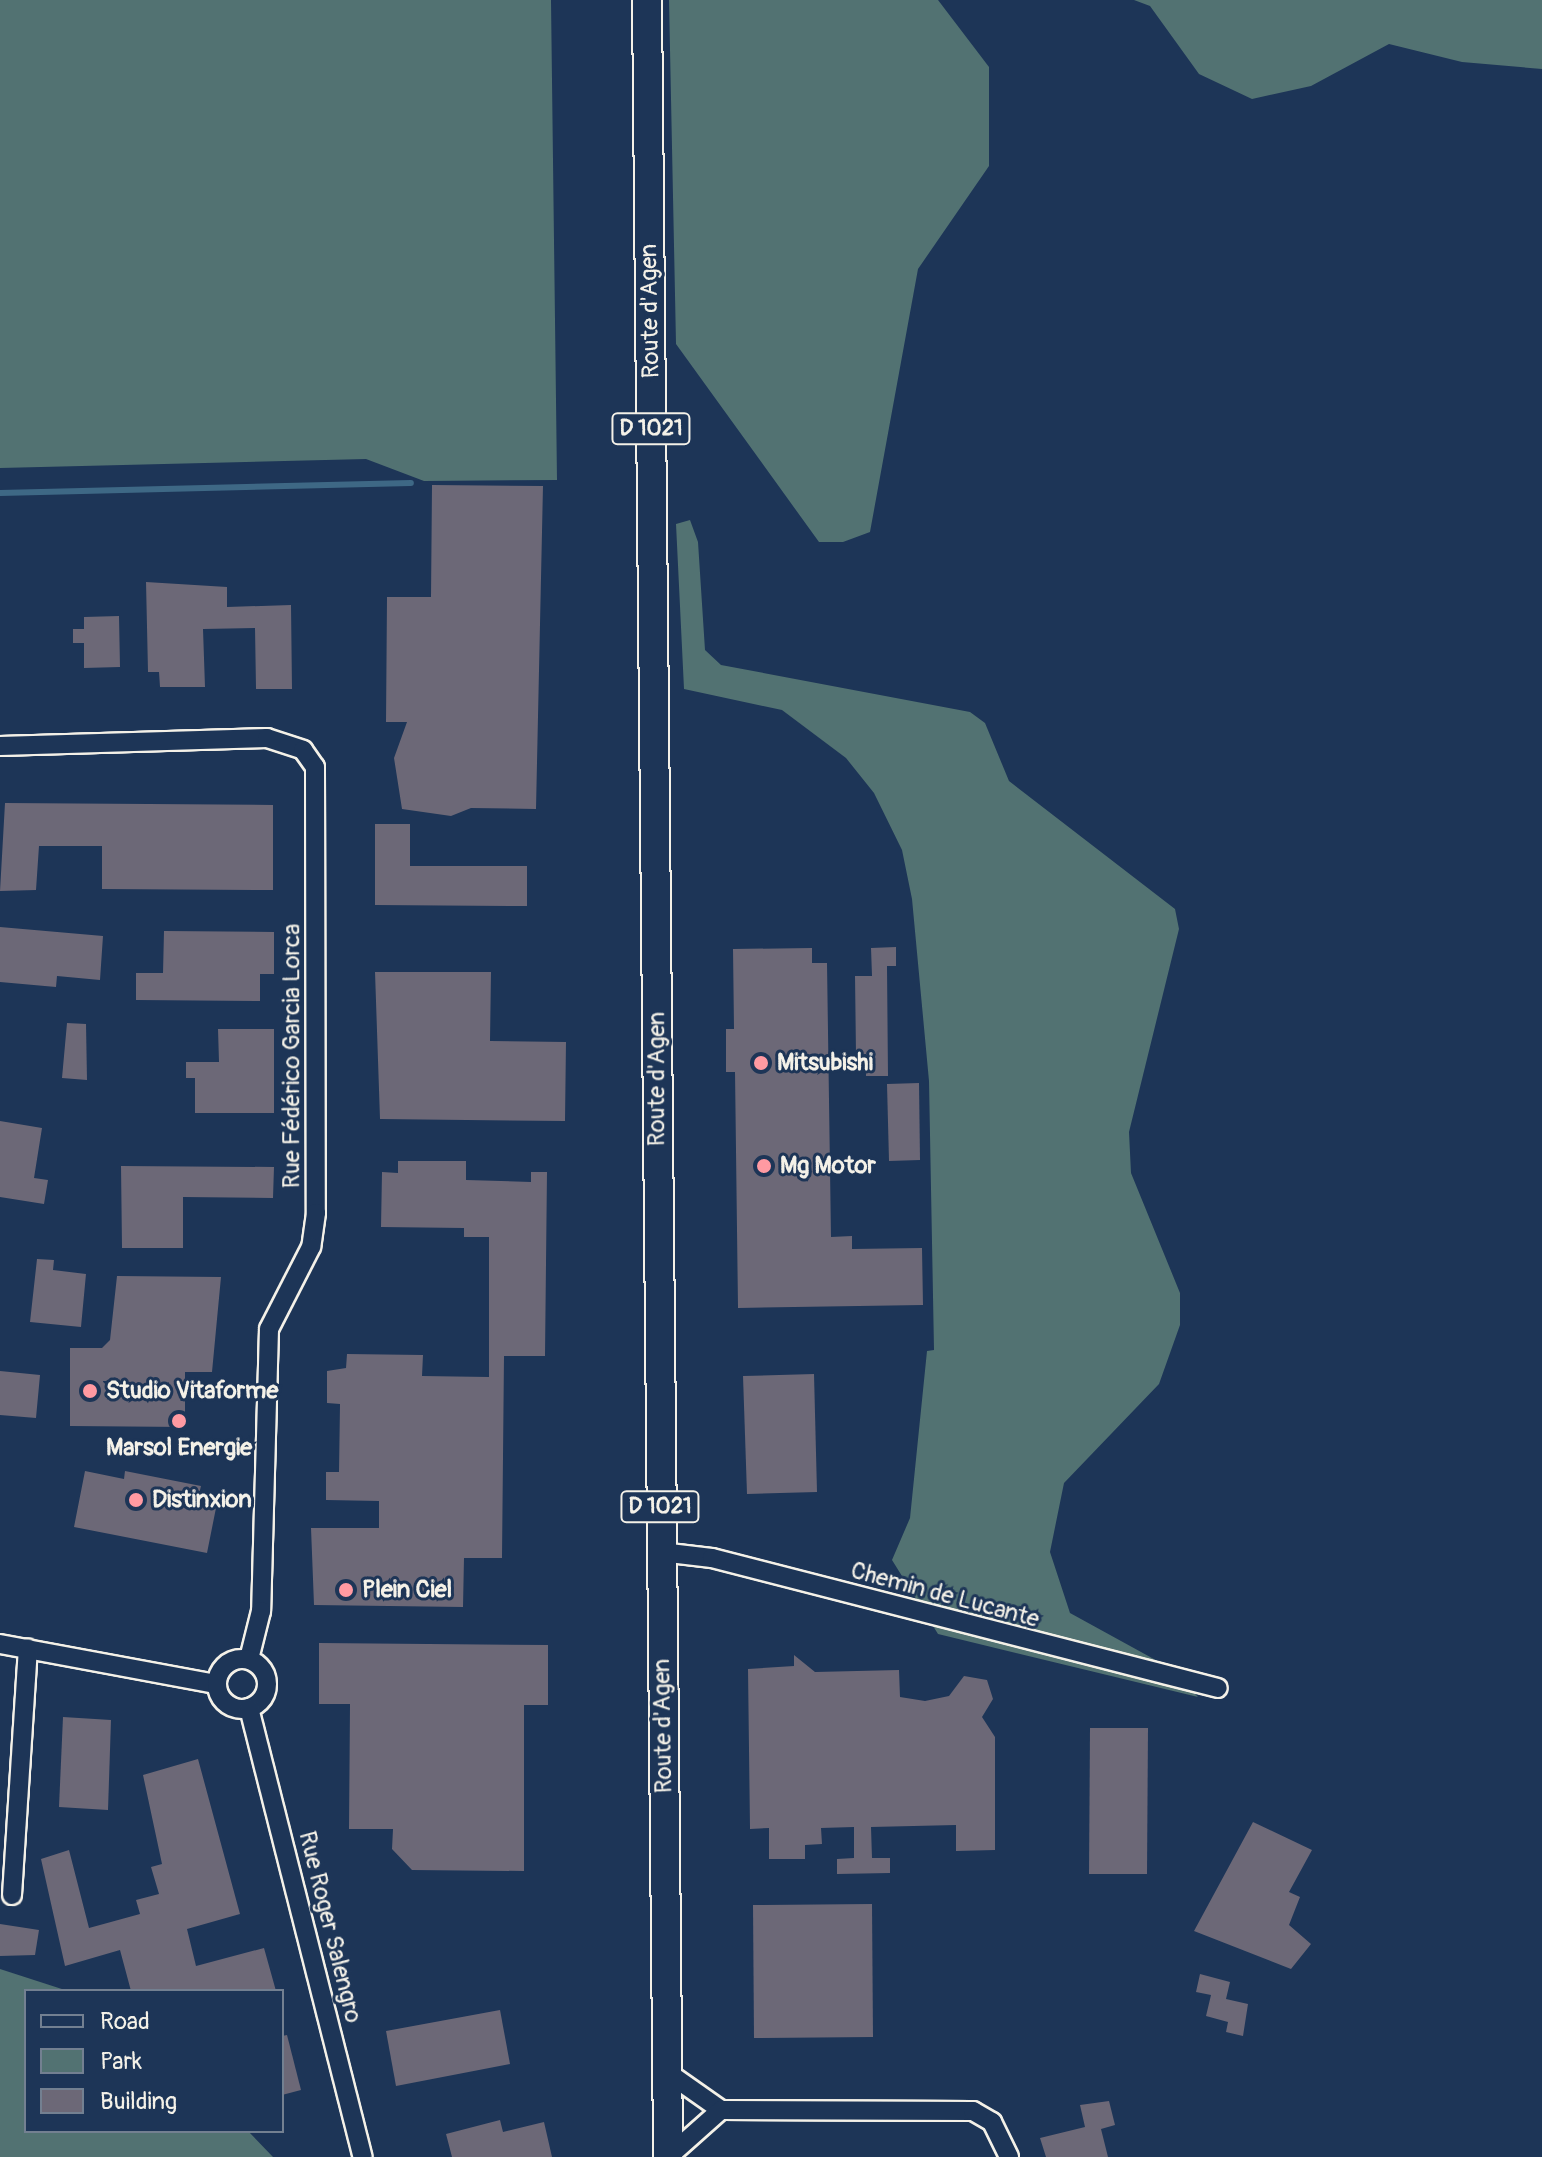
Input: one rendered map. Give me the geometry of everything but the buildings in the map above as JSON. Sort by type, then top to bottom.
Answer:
[{"type":"main road","name":"Route d'Agen","points":[[647,0],[668,2157]]},
{"type":"street","name":"Rue Fédérico Garcia Lorca","points":[[0,746],[267,738],[303,750],[315,767],[316,1213],[311,1247],[269,1329],[261,1611],[249,1659]]},
{"type":"street","name":"Chemin de Lucante","points":[[661,1552],[712,1558],[1218,1688]]},
{"type":"street","points":[[0,1644],[216,1684]]},
{"type":"street","points":[[12,1895],[28,1649]]},
{"type":"street","points":[[249,1659],[267,1684],[249,1708],[227,1704],[216,1684],[226,1663],[249,1659]]},
{"type":"street","name":"Rue Roger Salengro","points":[[249,1708],[363,2157]]},
{"type":"street","points":[[667,2072],[721,2110],[949,2105],[992,2122],[1009,2157]]},
{"type":"street","points":[[668,2157],[721,2110]]},
{"type":"green space","points":[[0,0],[551,0],[557,480],[424,481],[366,459],[0,468]]},
{"type":"green space","points":[[669,0],[938,0],[989,67],[989,166],[918,269],[870,532],[843,542],[819,542],[676,344]]},
{"type":"green space","points":[[1134,0],[1542,0],[1542,69],[1462,62],[1389,44],[1311,86],[1252,99],[1199,74],[1150,6]]},
{"type":"green space","points":[[690,520],[698,542],[705,650],[721,665],[970,712],[985,723],[1009,781],[1175,909],[1179,929],[1129,1132],[1131,1173],[1180,1293],[1180,1325],[1159,1384],[1064,1483],[1050,1552],[1070,1613],[1172,1669],[1198,1697],[938,1634],[892,1560],[910,1518],[927,1351],[934,1350],[929,1081],[912,899],[902,850],[874,793],[846,758],[782,710],[684,689],[676,524]]},
{"type":"green space","points":[[0,1969],[62,1989],[24,1989],[24,2133],[250,2133],[273,2157],[0,2157]]},
{"type":"waterway","points":[[0,493],[411,483]]},
{"type":"place","name":"Mitsubishi","points":[[761,1063]]},
{"type":"place","name":"Mg Motor","points":[[764,1166]]},
{"type":"place","name":"Studio Vitaforme","points":[[90,1391]]},
{"type":"place","name":"Marsol Energie","points":[[179,1421]]},
{"type":"place","name":"Distinxion","points":[[136,1500]]},
{"type":"place","name":"Plein Ciel","points":[[346,1590]]}]
